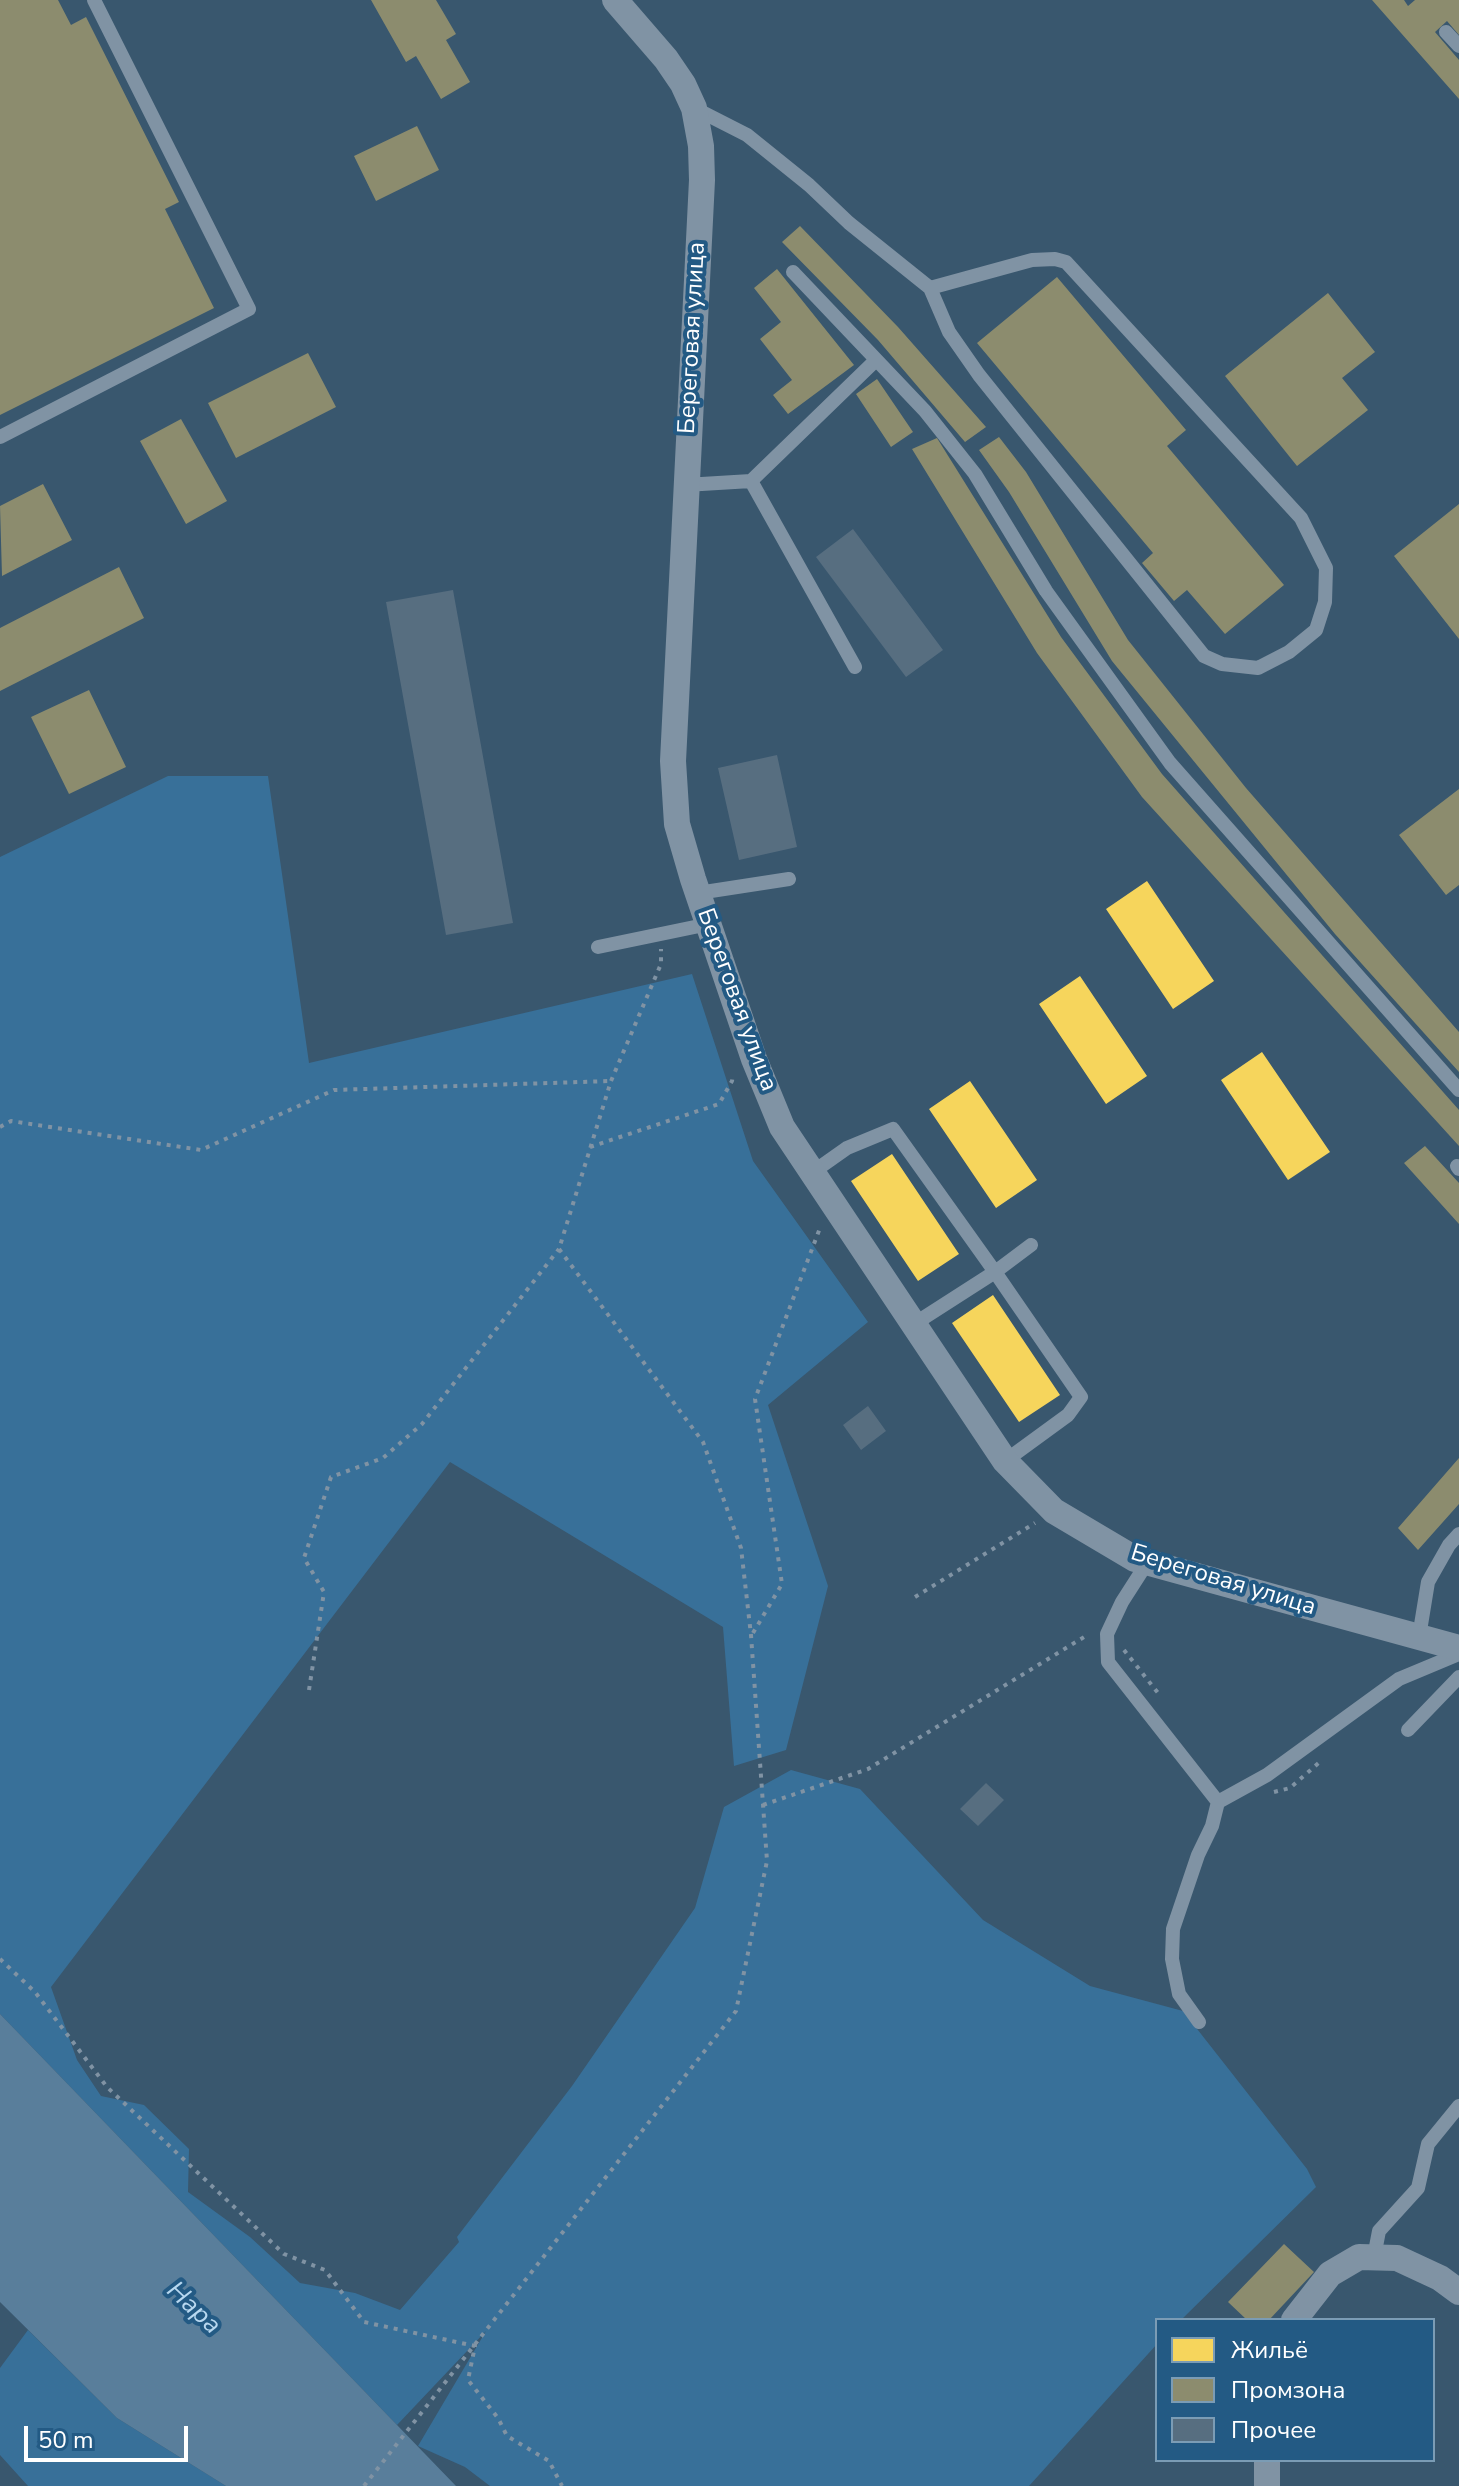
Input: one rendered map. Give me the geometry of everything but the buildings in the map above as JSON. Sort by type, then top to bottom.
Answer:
[{"type":"street","name":"Береговая улица","points":[[615,0],[666,59],[683,84],[694,108],[701,146],[702,180],[673,761],[677,824],[754,1059],[782,1127],[1005,1461],[1054,1511],[1135,1559],[1419,1637],[1459,1651]]},
{"type":"street","points":[[1296,2318],[1330,2274],[1359,2257],[1397,2258],[1440,2278],[1459,2292]]},
{"type":"street","points":[[1267,2462],[1267,2486]]},
{"type":"lane","points":[[0,437],[249,309],[94,0]]},
{"type":"lane","points":[[1446,32],[1459,46]]},
{"type":"lane","points":[[694,108],[747,135],[930,288],[949,332],[979,375],[1204,656],[1222,664],[1258,668],[1289,652],[1316,630],[1325,602],[1326,568],[1301,518],[1066,262],[1032,260],[930,288]]},
{"type":"lane","points":[[793,272],[925,411],[975,474],[1046,591],[1170,763],[1459,1090]]},
{"type":"lane","points":[[685,485],[751,481],[876,360]]},
{"type":"lane","points":[[751,481],[855,667]]},
{"type":"lane","points":[[698,893],[789,879]]},
{"type":"lane","points":[[598,947],[709,924]]},
{"type":"lane","points":[[813,1172],[847,1148],[893,1129],[1081,1397],[1068,1415],[1005,1461]]},
{"type":"lane","points":[[914,1324],[1031,1245]]},
{"type":"lane","points":[[1419,1637],[1428,1582],[1449,1545],[1459,1534]]},
{"type":"lane","points":[[1147,1563],[1122,1602],[1107,1634],[1108,1662],[1218,1802]]},
{"type":"lane","points":[[1199,2022],[1179,1994],[1172,1959],[1173,1929],[1218,1802],[1267,1775],[1399,1679],[1459,1651]]},
{"type":"lane","points":[[1408,1730],[1459,1677]]},
{"type":"lane","points":[[1374,2257],[1379,2231],[1418,2188],[1428,2144],[1459,2106]]},
{"type":"path","points":[[309,1690],[324,1592],[304,1558],[331,1477],[383,1458],[422,1424],[559,1249],[611,1081],[661,964],[660,935]]},
{"type":"path","points":[[590,1147],[719,1104],[732,1081],[734,1066]]},
{"type":"path","points":[[0,1127],[11,1121],[201,1150],[334,1090],[611,1081]]},
{"type":"path","points":[[751,1635],[782,1584],[755,1399],[831,1199]]},
{"type":"path","points":[[364,2486],[736,2011],[767,1861],[751,1635],[741,1548],[703,1442],[559,1249]]},
{"type":"path","points":[[915,1597],[1054,1511]]},
{"type":"path","points":[[763,1805],[868,1769],[1095,1631],[1107,1634],[1132,1657],[1166,1704]]},
{"type":"path","points":[[1239,1791],[1263,1795],[1290,1788],[1329,1754]]},
{"type":"path","points":[[0,1959],[35,1992],[107,2087],[284,2254],[325,2270],[364,2322],[475,2346]]},
{"type":"path","points":[[475,2346],[468,2380],[498,2418],[507,2436],[549,2461],[562,2486]]},
{"type":"shaded area","points":[[168,776],[268,776],[309,1063],[692,974],[753,1161],[868,1322],[768,1405],[828,1586],[786,1750],[734,1766],[723,1627],[450,1462],[51,1987],[77,2060],[101,2096],[144,2105],[189,2149],[188,2192],[250,2237],[300,2283],[355,2293],[400,2310],[459,2242],[457,2237],[572,2086],[695,1908],[724,1807],[791,1770],[860,1789],[983,1920],[1090,1986],[1183,2011],[1307,2169],[1316,2187],[1183,2318],[1155,2318],[1155,2346],[1029,2486],[490,2486],[465,2467],[418,2446],[486,2331],[397,2425],[0,2014],[0,857]]},
{"type":"shaded area","points":[[28,2330],[117,2418],[226,2486],[28,2486],[0,2455],[0,2368]]},
{"type":"water","name":"Нара","points":[[0,2014],[456,2486],[226,2486],[117,2418],[0,2302]]}]
